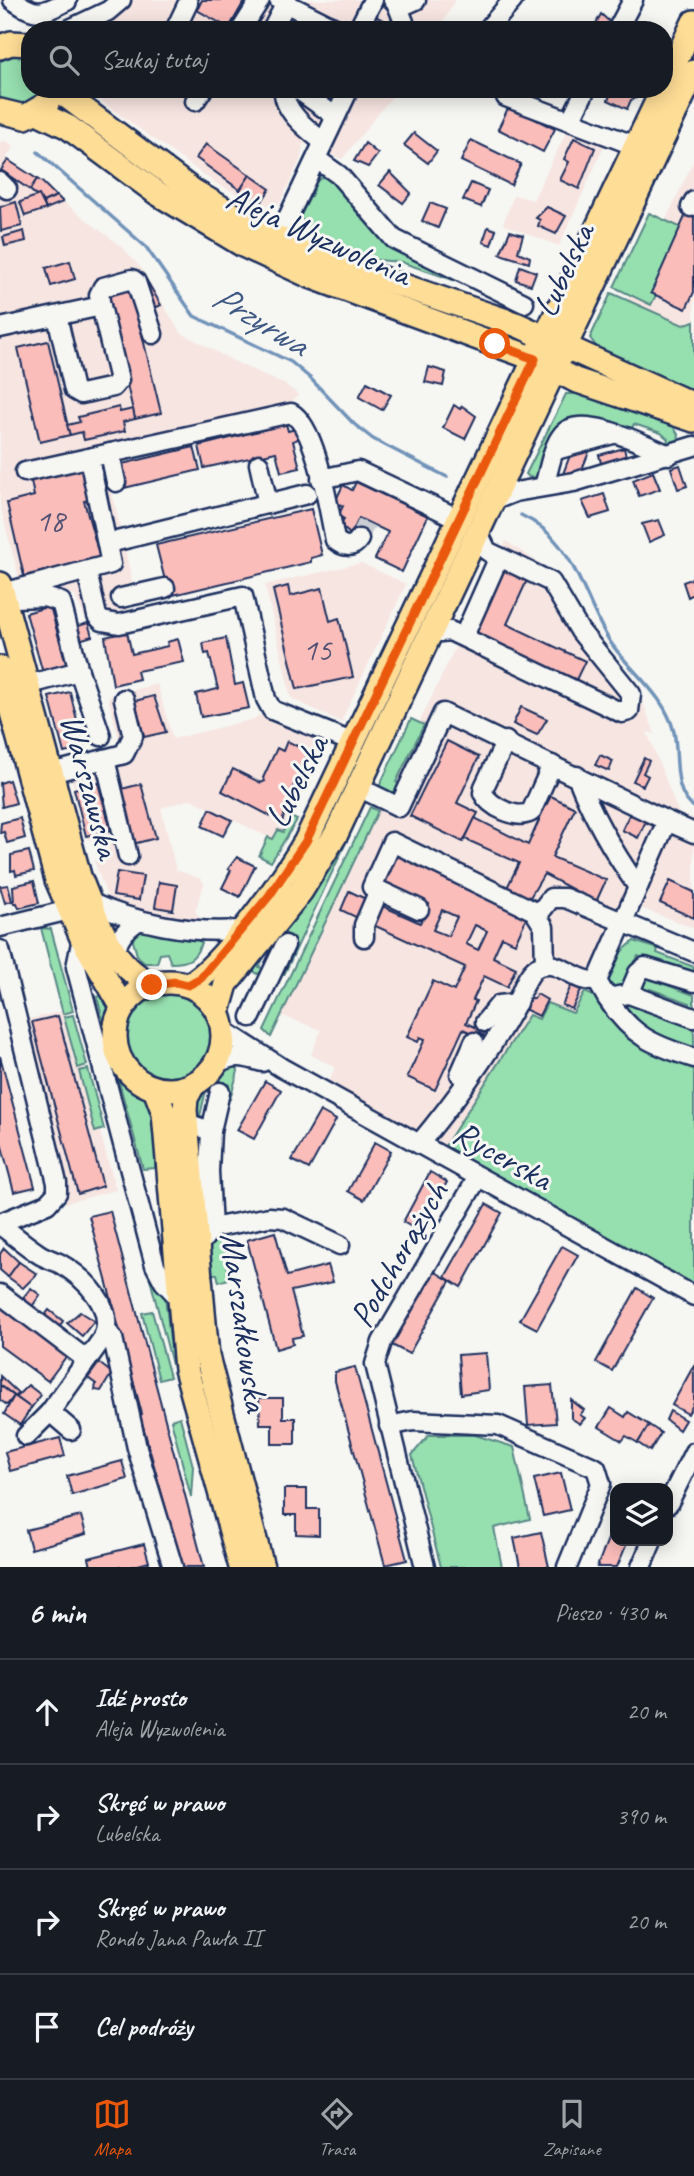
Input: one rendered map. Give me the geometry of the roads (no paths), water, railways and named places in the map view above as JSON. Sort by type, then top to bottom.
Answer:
[{"type":"main road","name":"Lubelska","points":[[673,67],[694,22]]},
{"type":"main road","name":"Lubelska","points":[[188,985],[201,978],[241,930],[298,876],[336,834],[358,787],[404,663],[544,365],[694,72]]},
{"type":"main road","points":[[0,111],[25,117],[45,107],[50,98]]},
{"type":"main road","name":"Aleja Wyzwolenia","points":[[68,98],[193,191],[277,238],[556,342],[691,414]]},
{"type":"main road","name":"Lubelska","points":[[556,342],[658,98]]},
{"type":"main road","name":"Aleja Wyzwolenia","points":[[37,112],[68,127],[157,193],[243,246],[310,276],[544,365],[584,384],[691,414]]},
{"type":"main road","name":"Lubelska","points":[[220,1021],[226,984],[298,876],[306,841],[346,740],[404,663],[431,633],[469,526],[492,501],[510,465],[544,365]]},
{"type":"main road","name":"Warszawska","points":[[2,592],[27,685],[47,788],[57,880],[85,911],[130,971],[152,985]]},
{"type":"main road","name":"Warszawska","points":[[0,668],[47,788]]},
{"type":"main road","name":"Warszawska","points":[[85,911],[82,938],[123,1008]]},
{"type":"main road","points":[[176,982],[188,985],[210,1000],[220,1021],[221,1053],[216,1063],[193,1085],[180,1089],[155,1089],[139,1082],[120,1059],[115,1031],[123,1008],[133,996],[152,985],[176,982]]},
{"type":"main road","name":"Marszałkowska","points":[[193,1085],[186,1098],[186,1123],[211,1377],[262,1567]]},
{"type":"main road","name":"Marszałkowska","points":[[155,1089],[164,1113],[179,1298],[189,1379],[241,1567]]},
{"type":"street","points":[[13,0],[34,13],[44,12],[66,1],[81,21]]},
{"type":"street","points":[[93,21],[121,0]]},
{"type":"street","points":[[247,21],[260,0]]},
{"type":"street","points":[[362,21],[373,0]]},
{"type":"street","points":[[394,21],[395,2],[407,4],[416,0]]},
{"type":"street","points":[[495,21],[513,0]]},
{"type":"street","points":[[622,21],[633,0]]},
{"type":"street","points":[[276,21],[283,2],[321,21]]},
{"type":"street","points":[[180,21],[188,3]]},
{"type":"street","points":[[286,98],[302,126],[322,141]]},
{"type":"street","points":[[310,98],[335,116]]},
{"type":"street","points":[[243,246],[264,245],[277,238],[318,160],[322,141],[344,98]]},
{"type":"street","points":[[509,98],[636,146]]},
{"type":"street","points":[[571,120],[582,98]]},
{"type":"street","points":[[318,160],[339,174],[394,239],[524,303]]},
{"type":"street","points":[[57,316],[74,390],[81,394],[114,387],[119,380],[99,295],[103,287],[132,279],[136,282],[153,334]]},
{"type":"street","points":[[0,328],[102,306]]},
{"type":"street","points":[[25,472],[291,413],[297,416],[313,446],[316,489],[323,521],[341,546],[350,546],[359,539]]},
{"type":"street","points":[[682,451],[691,414]]},
{"type":"street","points":[[542,486],[561,435],[571,429],[601,427],[682,451]]},
{"type":"street","points":[[492,501],[542,486],[574,482],[682,451]]},
{"type":"street","points":[[110,453],[116,482]]},
{"type":"street","points":[[2,592],[111,564],[89,458]]},
{"type":"street","points":[[259,464],[268,504]]},
{"type":"street","points":[[510,465],[521,480],[542,486]]},
{"type":"street","points":[[108,543],[268,504],[316,489],[358,471],[469,526],[486,551],[551,582],[580,631],[631,694],[629,711],[622,713],[464,636],[450,631],[431,633]]},
{"type":"street","points":[[464,636],[499,557]]},
{"type":"street","points":[[88,572],[97,616],[110,623],[134,621],[243,596],[266,699],[272,710],[346,740]]},
{"type":"street","points":[[121,598],[165,589]]},
{"type":"street","points":[[2,592],[61,602],[79,671],[101,736]]},
{"type":"street","points":[[27,685],[79,671]]},
{"type":"street","points":[[47,788],[105,759],[124,754],[133,736],[124,699]]},
{"type":"street","points":[[358,787],[399,807],[443,713],[694,833]]},
{"type":"street","points":[[506,741],[484,787],[483,793],[489,802],[516,815],[526,815],[531,812],[552,765]]},
{"type":"street","points":[[105,759],[128,856]]},
{"type":"street","points":[[577,776],[585,798],[638,887]]},
{"type":"street","points":[[597,981],[667,821]]},
{"type":"street","points":[[419,909],[372,887],[392,842],[538,915],[545,934],[545,965]]},
{"type":"street","points":[[364,937],[365,925],[379,890]]},
{"type":"street","points":[[538,915],[547,902],[561,897],[694,952]]},
{"type":"street","points":[[0,928],[85,911],[202,931],[241,930]]},
{"type":"street","points":[[116,953],[117,943],[124,932],[138,922]]},
{"type":"street","points":[[202,931],[213,949],[214,963]]},
{"type":"street","points":[[82,938],[76,967],[155,1265],[164,1282],[179,1298]]},
{"type":"street","points":[[251,1017],[285,945]]},
{"type":"street","points":[[0,950],[16,1012],[16,1024],[58,1183],[57,1193],[47,1204],[0,1224],[41,1256],[60,1264],[98,1297],[107,1319],[107,1331],[87,1360],[50,1412],[26,1436]]},
{"type":"street","points":[[419,1144],[455,1098],[517,1003],[532,972],[545,965],[587,981],[597,981]]},
{"type":"street","points":[[629,995],[638,973],[645,967],[694,982]]},
{"type":"street","points":[[238,969],[267,984]]},
{"type":"street","points":[[597,981],[623,1023],[640,1037],[694,1058]]},
{"type":"street","points":[[607,998],[629,995],[694,1018]]},
{"type":"street","points":[[485,1022],[499,1005],[517,1003]]},
{"type":"street","name":"Rycerska","points":[[220,1021],[282,1068],[694,1296]]},
{"type":"street","points":[[455,1098],[474,1042]]},
{"type":"street","name":"Rycerska","points":[[216,1063],[229,1056],[241,1055],[282,1068]]},
{"type":"street","points":[[212,1228],[209,1171],[211,1131],[220,1092]]},
{"type":"street","points":[[186,1123],[211,1131]]},
{"type":"street","name":"Podchorążych","points":[[425,1567],[377,1377],[377,1353],[478,1177]]},
{"type":"street","points":[[197,1247],[212,1228],[269,1217],[283,1217],[340,1245]]},
{"type":"street","points":[[0,1294],[87,1360]]},
{"type":"street","points":[[107,1331],[113,1338],[137,1448],[173,1567]]},
{"type":"street","points":[[50,1412],[71,1430]]},
{"type":"street","points":[[389,1426],[413,1421],[498,1425],[596,1468],[601,1484],[567,1567]]},
{"type":"street","points":[[673,1494],[694,1452]]},
{"type":"street","points":[[641,1567],[650,1546]]},
{"type":"waterway","name":"Przyrwa","points":[[38,152],[146,247],[194,316],[291,362],[373,439],[447,477]]},
{"type":"waterway","name":"Przyrwa","points":[[521,515],[542,528],[559,545],[573,567],[609,640],[663,706],[674,732],[682,793],[694,807]]},
{"type":"tunnel","points":[[359,539],[367,522]]}]
